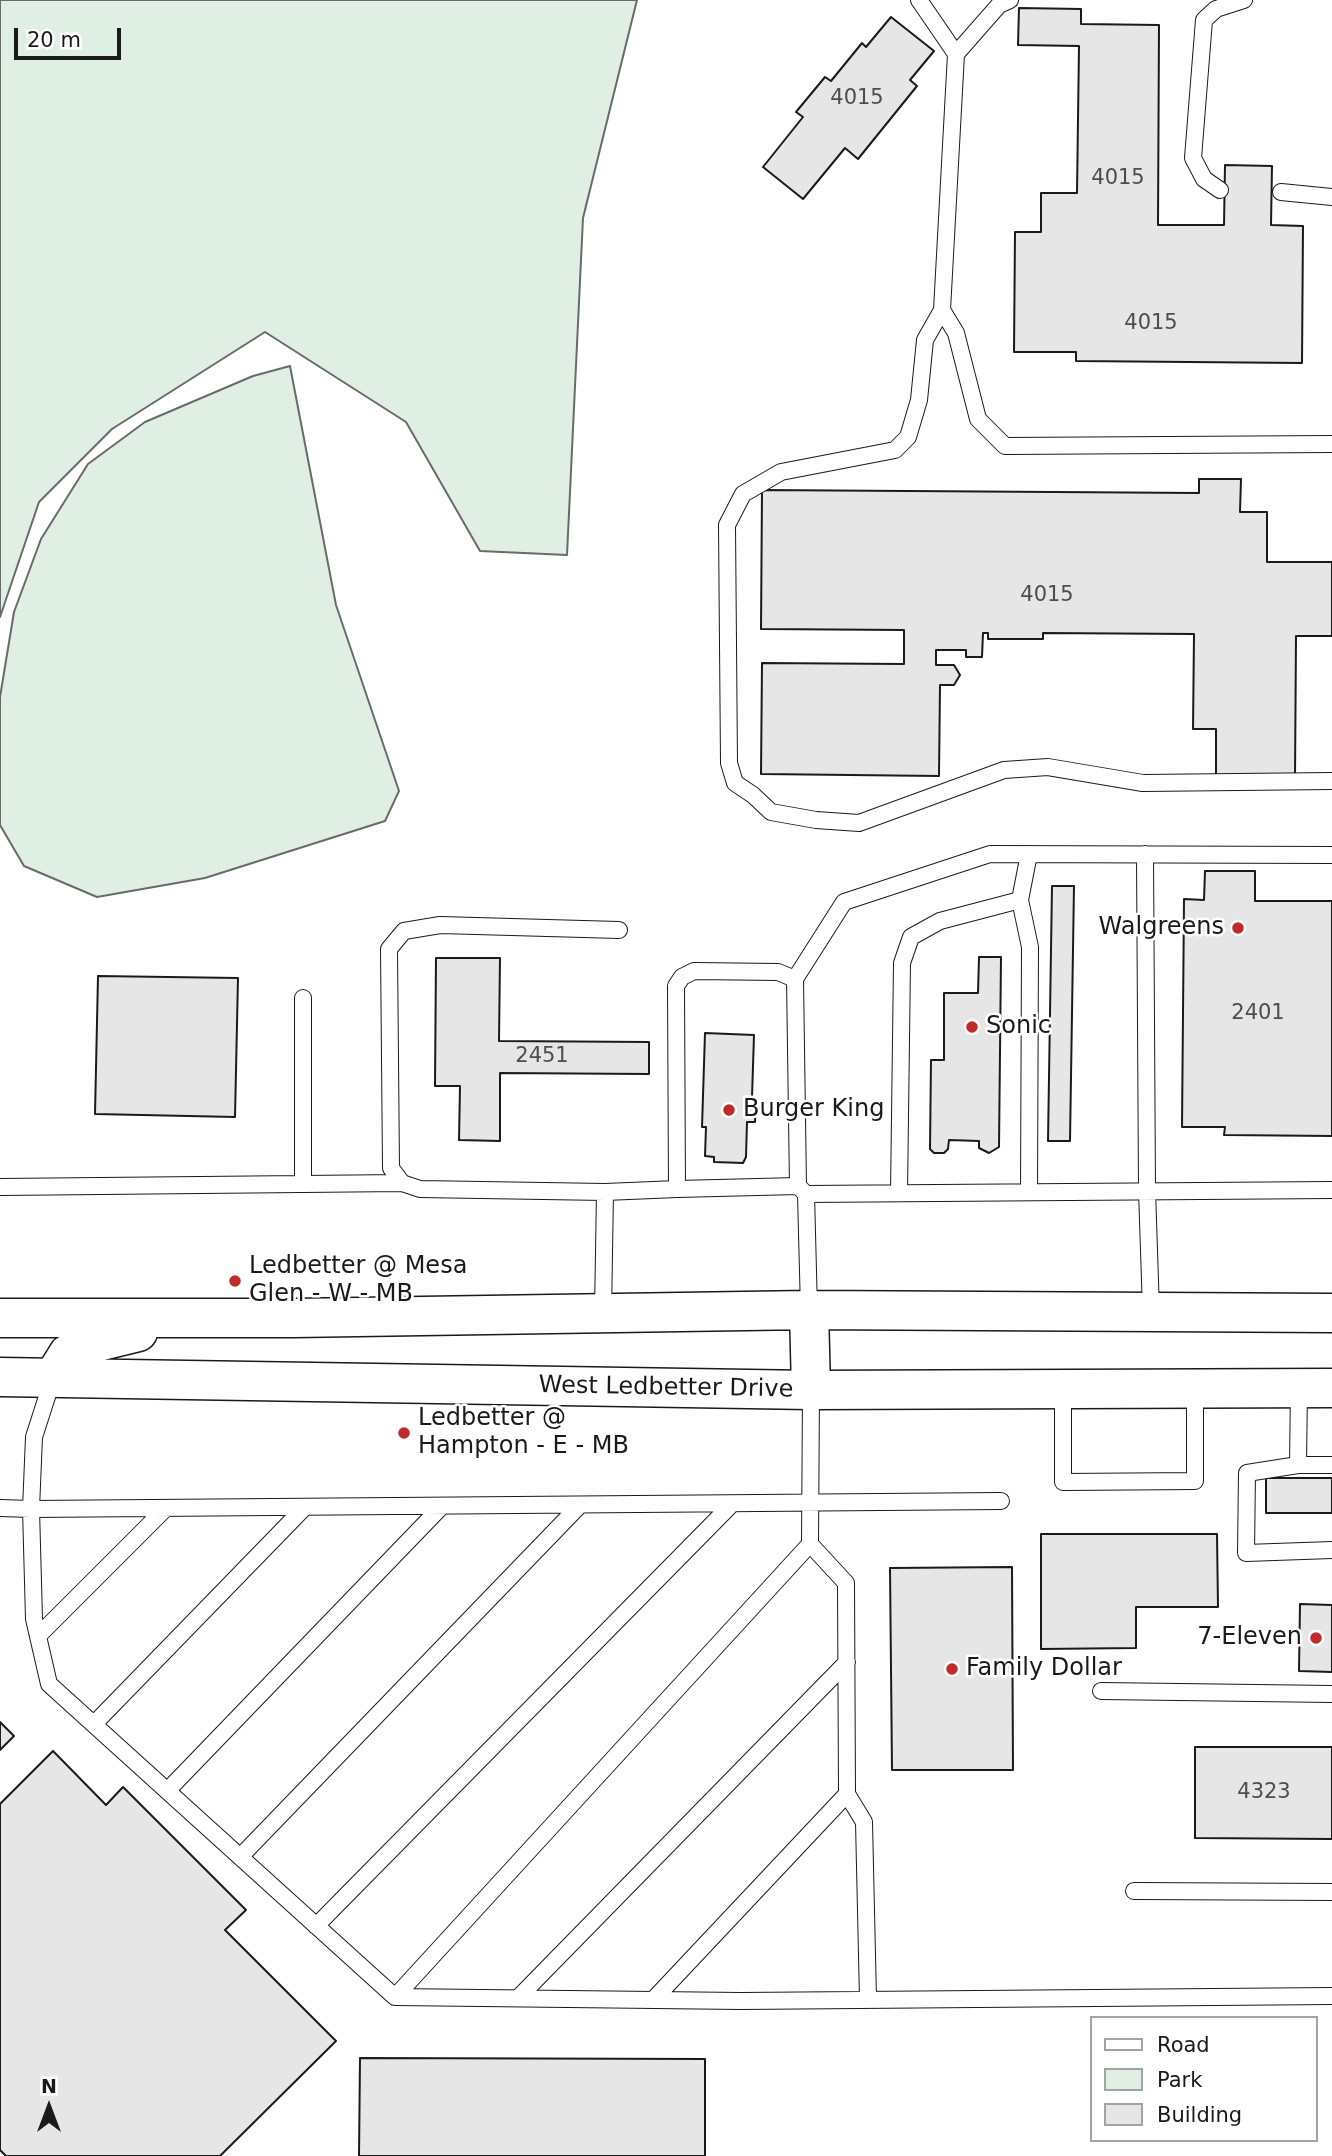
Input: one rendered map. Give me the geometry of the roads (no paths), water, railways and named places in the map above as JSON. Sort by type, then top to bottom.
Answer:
[{"type":"main road","points":[[809,1310],[811,1390]]},
{"type":"main road","points":[[0,1318],[294,1318],[809,1310],[1332,1312]]},
{"type":"main road","points":[[52,1378],[68,1354],[130,1332],[294,1318]]},
{"type":"main road","name":"West Ledbetter Drive","points":[[0,1377],[811,1390],[1316,1388]]},
{"type":"lane","points":[[919,0],[956,54],[942,310],[925,340],[919,400],[908,437],[895,450],[781,472],[743,494],[727,525],[729,763],[734,783],[754,795],[771,812],[816,820],[859,823],[1004,770],[1048,767],[1143,783],[1332,781]]},
{"type":"lane","points":[[956,54],[999,5],[1010,0]]},
{"type":"lane","points":[[1220,191],[1204,179],[1193,158],[1204,20],[1216,9],[1214,4],[1244,0]]},
{"type":"lane","points":[[1281,192],[1332,197]]},
{"type":"lane","points":[[942,310],[956,333],[978,419],[1005,446],[1332,444]]},
{"type":"lane","points":[[809,1310],[795,979],[844,902],[990,854],[1332,855]]},
{"type":"lane","points":[[1028,854],[1020,900],[1030,947],[1028,1192]]},
{"type":"lane","points":[[1145,854],[1147,1190],[1151,1311]]},
{"type":"lane","points":[[899,1193],[902,963],[911,937],[940,921],[1020,900]]},
{"type":"lane","points":[[402,1183],[391,1168],[388,949],[404,931],[440,925],[619,930]]},
{"type":"lane","points":[[677,1189],[676,986],[682,977],[694,971],[778,972],[795,979]]},
{"type":"lane","points":[[303,998],[303,1184]]},
{"type":"lane","points":[[0,1186],[402,1183],[421,1189],[605,1192],[677,1189],[802,1190],[899,1193],[1332,1190]]},
{"type":"lane","points":[[603,1314],[605,1192]]},
{"type":"lane","points":[[52,1378],[34,1437],[31,1509],[34,1619],[49,1684],[395,1997],[868,1999],[1332,1996]]},
{"type":"lane","points":[[1063,1389],[1063,1482],[1195,1481],[1195,1388]]},
{"type":"lane","points":[[1298,1465],[1316,1388]]},
{"type":"lane","points":[[395,1997],[810,1544],[811,1390]]},
{"type":"lane","points":[[1332,1465],[1298,1465],[1247,1473],[1246,1553],[1332,1550]]},
{"type":"lane","points":[[0,1508],[1001,1501]]},
{"type":"lane","points":[[316,1926],[732,1503]]},
{"type":"lane","points":[[240,1857],[580,1505]]},
{"type":"lane","points":[[167,1791],[442,1506]]},
{"type":"lane","points":[[94,1724],[305,1507]]},
{"type":"lane","points":[[38,1636],[166,1508]]},
{"type":"lane","points":[[810,1544],[846,1583],[847,1794],[864,1822],[868,1999]]},
{"type":"lane","points":[[518,1998],[847,1662]]},
{"type":"lane","points":[[1101,1691],[1332,1694]]},
{"type":"lane","points":[[654,1999],[847,1794]]},
{"type":"lane","points":[[1134,1891],[1332,1892]]},
{"type":"place","name":"Walgreens","points":[[1238,928]]},
{"type":"place","name":"Sonic","points":[[972,1027]]},
{"type":"place","name":"Burger King","points":[[729,1110]]},
{"type":"place","name":"Ledbetter @ Mesa Glen - W - MB","points":[[235,1281]]},
{"type":"place","name":"Ledbetter @ Hampton - E - MB","points":[[404,1433]]},
{"type":"place","name":"7-Eleven","points":[[1316,1638]]},
{"type":"place","name":"Family Dollar","points":[[952,1669]]}]
